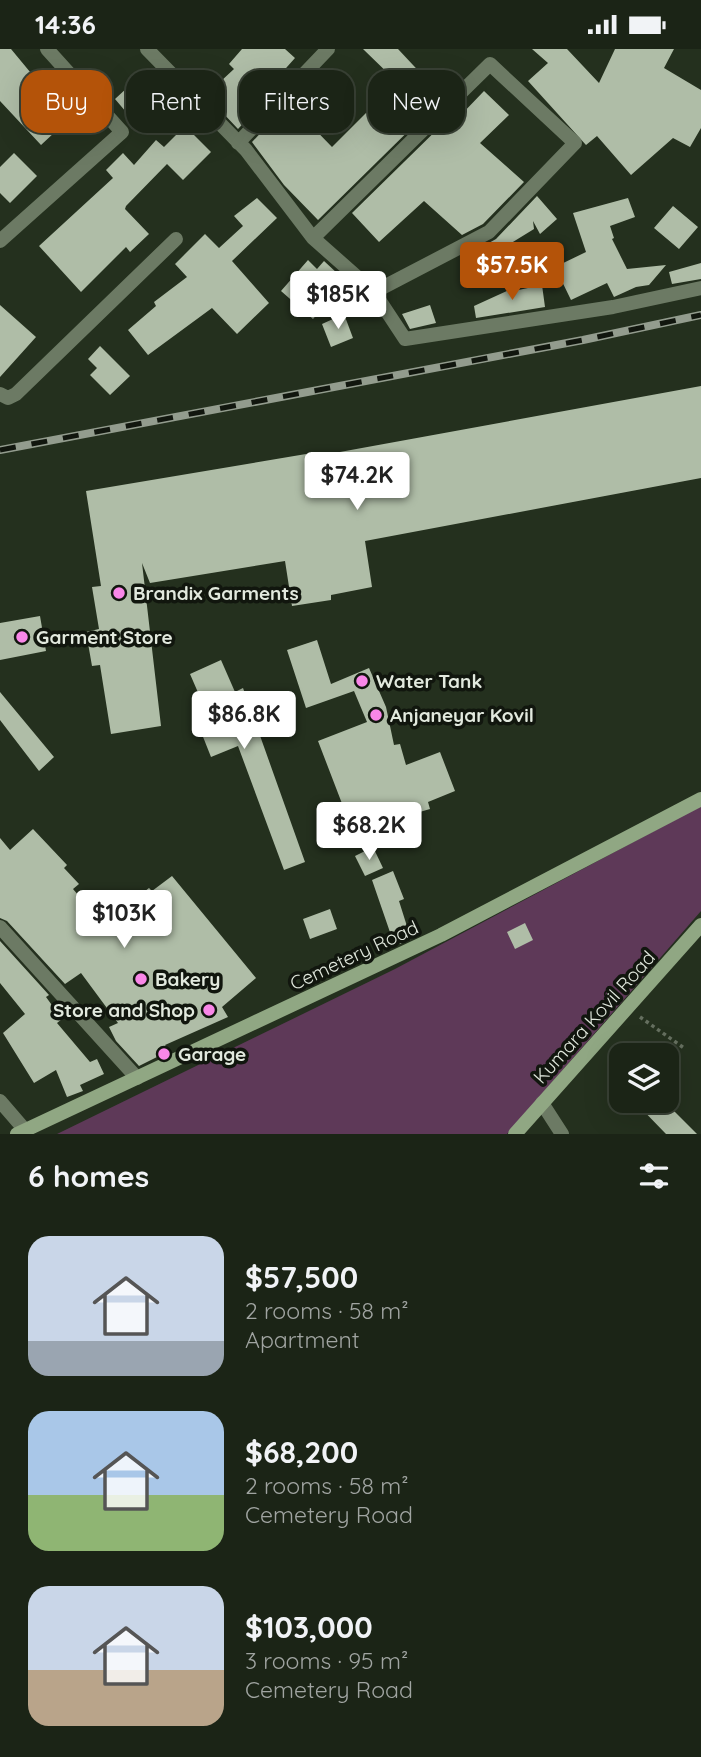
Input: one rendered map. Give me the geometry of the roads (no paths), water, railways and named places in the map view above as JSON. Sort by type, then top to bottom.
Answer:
[{"type":"main road","name":"Cemetery Road","points":[[21,1132],[441,935],[701,799]]},
{"type":"main road","name":"Kumara Kovil Road","points":[[515,1134],[701,925]]},
{"type":"street","points":[[0,241],[122,132],[47,49]]},
{"type":"street","points":[[147,49],[238,143],[313,238],[374,292],[405,339],[613,307],[701,288]]},
{"type":"street","points":[[238,143],[328,49]]},
{"type":"street","points":[[313,238],[490,64],[575,143],[489,232],[374,292]]},
{"type":"street","points":[[0,394],[8,398],[16,394],[176,239]]},
{"type":"street","points":[[0,927],[136,1078]]},
{"type":"street","points":[[0,1101],[21,1132]]},
{"type":"street","points":[[542,1103],[562,1134]]},
{"type":"railway","points":[[0,450],[583,340],[701,315]]},
{"type":"place","name":"Brandix Garments","points":[[119,593]]},
{"type":"place","name":"Garment Store","points":[[22,637]]},
{"type":"place","name":"Water Tank","points":[[362,681]]},
{"type":"place","name":"Anjaneyar Kovil","points":[[376,715]]},
{"type":"place","name":"Bakery","points":[[141,979]]},
{"type":"place","name":"Store and Shop","points":[[209,1010]]},
{"type":"place","name":"Garage","points":[[164,1054]]}]
